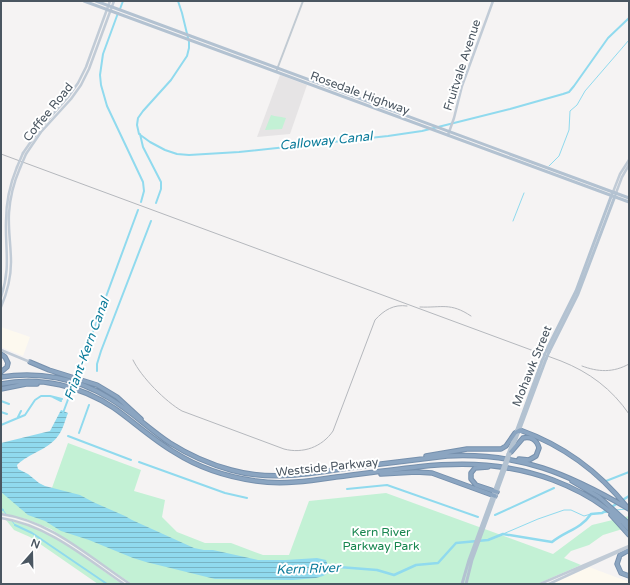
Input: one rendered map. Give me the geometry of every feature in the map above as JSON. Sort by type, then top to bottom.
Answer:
[{"type":"highway","points":[[1,354],[5,357],[8,363],[7,367],[1,372]]},
{"type":"highway","points":[[30,362],[70,379],[82,380],[97,385],[117,397],[156,432]]},
{"type":"highway","name":"Westside Parkway","points":[[1,377],[34,375],[70,379],[109,398],[182,450],[201,459],[233,470],[261,475],[301,475],[448,456],[473,455],[505,458],[534,465]]},
{"type":"highway","name":"Westside Parkway","points":[[1,384],[23,381],[58,384],[93,396],[113,408],[164,446],[183,458],[205,468],[224,474],[256,481],[282,483],[435,464],[486,464],[524,471],[556,481],[592,499],[628,528]]},
{"type":"highway","points":[[1,388],[26,384],[55,386],[58,384]]},
{"type":"highway","points":[[407,461],[463,449],[500,449],[506,446],[518,430],[556,447],[573,457],[594,472],[615,492],[629,509]]},
{"type":"highway","points":[[473,455],[494,455],[528,460],[536,456],[539,448],[535,440],[526,438],[520,441],[510,453]]},
{"type":"highway","points":[[534,465],[567,476],[629,509]]},
{"type":"highway","points":[[534,465],[568,479],[599,497],[628,528],[629,535]]},
{"type":"highway","points":[[495,494],[474,483],[471,476],[474,469],[478,467],[489,467],[524,471]]},
{"type":"highway","points":[[356,475],[414,472],[429,473],[495,494]]},
{"type":"highway","points":[[629,548],[620,555],[617,564],[621,573],[629,576]]},
{"type":"main road","name":"Rosedale Highway","points":[[84,1],[111,9],[204,43],[310,82],[340,95],[345,95],[431,125],[449,134]]},
{"type":"main road","name":"Rosedale Highway","points":[[96,1],[111,9]]},
{"type":"main road","name":"Coffee Road","points":[[110,1],[111,9]]},
{"type":"main road","name":"Coffee Road","points":[[1,297],[7,270],[6,213],[10,189],[18,167],[25,154],[41,132],[71,99],[81,85],[89,69],[114,1]]},
{"type":"main road","name":"Fruitvale Avenue","points":[[449,134],[462,86],[493,1]]},
{"type":"main road","name":"Rosedale Highway","points":[[204,43],[222,48],[293,78],[296,77],[328,87],[436,131],[449,134],[614,194],[629,198]]},
{"type":"main road","name":"Mohawk Street","points":[[547,351],[578,294],[620,174],[629,160]]},
{"type":"main road","name":"Mohawk Street","points":[[462,584],[547,351],[576,291],[614,194],[629,165]]},
{"type":"main road","name":"Coffee Road","points":[[1,307],[8,287],[11,262],[9,221],[10,205],[18,167]]},
{"type":"main road","name":"Rosedale Highway","points":[[614,194],[629,202]]},
{"type":"main road","points":[[590,261],[592,248]]},
{"type":"main road","points":[[7,270],[9,272],[6,285],[8,287]]},
{"type":"main road","points":[[1,350],[30,362]]},
{"type":"main road","points":[[1,514],[27,520],[54,532],[130,584]]},
{"type":"main road","points":[[1,518],[26,524],[52,535],[124,584]]},
{"type":"main road","points":[[540,584],[596,559],[629,548]]},
{"type":"main road","points":[[548,584],[629,548]]},
{"type":"main road","points":[[585,567],[587,564],[596,559]]},
{"type":"main road","points":[[562,578],[564,574],[574,569]]},
{"type":"main road","points":[[551,579],[559,577],[562,578]]},
{"type":"main road","name":"Mohawk Street","points":[[465,579],[466,584]]},
{"type":"street","points":[[277,70],[303,1]]},
{"type":"shaded area","points":[[280,75],[307,85],[290,134],[257,137]]},
{"type":"shaded area","points":[[1,327],[30,337],[23,356],[1,347]]},
{"type":"shaded area","points":[[589,567],[629,582],[629,584],[552,584]]},
{"type":"green space","points":[[271,115],[286,118],[282,129],[265,130]]},
{"type":"green space","name":"Kern River Parkway Park","points":[[68,443],[141,470],[134,491],[165,500],[162,517],[177,532],[205,543],[231,543],[263,555],[289,555],[309,501],[386,493],[553,554],[592,525],[629,516],[629,527],[603,535],[589,545],[571,551],[564,558],[581,565],[537,584],[132,584],[51,529],[26,519],[1,513],[1,484],[48,499]]},
{"type":"green space","points":[[6,520],[22,523],[37,529],[67,545],[122,584],[98,584],[30,537],[14,530]]},
{"type":"water","points":[[61,410],[68,413],[60,434],[49,445],[27,457],[17,465],[18,469],[28,474],[39,483],[80,495],[194,548],[213,550],[258,560],[317,558],[326,560],[328,573],[316,578],[293,580],[215,579],[133,558],[89,540],[61,531],[45,521],[28,515],[1,492],[1,443],[50,431]]},
{"type":"waterway","name":"Friant-Kern Canal","points":[[120,9],[123,1]]},
{"type":"waterway","name":"Calloway Canal","points":[[178,1],[189,42],[187,56],[171,80],[143,111],[138,118],[137,125],[139,134],[150,142],[165,150],[177,154],[189,155],[239,152],[422,131],[563,94],[569,92],[608,38],[629,18]]},
{"type":"waterway","name":"Friant-Kern Canal","points":[[118,13],[103,54],[100,75],[101,85],[107,106],[143,182],[144,191],[141,202]]},
{"type":"waterway","points":[[549,166],[559,156],[569,130],[570,111],[577,105],[585,91],[629,40]]},
{"type":"waterway","points":[[140,134],[143,147],[161,182],[161,189],[156,203]]},
{"type":"waterway","points":[[513,221],[524,193]]},
{"type":"waterway","name":"Friant-Kern Canal","points":[[63,413],[138,210]]},
{"type":"waterway","points":[[97,371],[97,364],[101,351],[151,221]]},
{"type":"waterway","points":[[1,425],[25,415],[35,400],[41,396],[50,396],[62,399]]},
{"type":"waterway","points":[[53,397],[61,401]]},
{"type":"waterway","points":[[1,401],[9,404]]},
{"type":"waterway","points":[[79,433],[89,405]]},
{"type":"waterway","points":[[18,417],[21,411]]},
{"type":"waterway","points":[[1,412],[7,414]]},
{"type":"waterway","points":[[68,436],[131,460]]},
{"type":"waterway","points":[[139,462],[225,493],[247,498]]},
{"type":"waterway","points":[[606,481],[629,472]]},
{"type":"waterway","points":[[347,489],[387,485],[478,517]]},
{"type":"waterway","points":[[495,515],[554,488]]},
{"type":"waterway","name":"Kern River","points":[[326,566],[377,570],[394,575],[416,565],[438,563],[456,543],[488,540],[503,534],[552,542],[578,527],[591,514],[602,513],[629,496]]},
{"type":"waterway","points":[[616,510],[626,509]]},
{"type":"waterway","points":[[3,510],[6,514]]},
{"type":"waterway","points":[[503,534],[564,510],[571,510],[584,516],[591,514]]},
{"type":"waterway","name":"Kern River","points":[[602,513],[609,512]]},
{"type":"waterway","points":[[12,521],[15,525]]},
{"type":"waterway","points":[[15,525],[32,533],[107,584]]},
{"type":"railway","points":[[1,154],[571,365],[599,382],[615,397],[629,414]]},
{"type":"railway","points":[[133,360],[154,388],[169,402],[182,411],[284,449],[298,451],[305,450],[318,445],[329,437],[333,431],[375,320],[390,308],[407,306]]},
{"type":"railway","points":[[420,307],[451,307],[471,316]]},
{"type":"railway","points":[[582,366],[606,371],[617,369],[629,364]]}]
